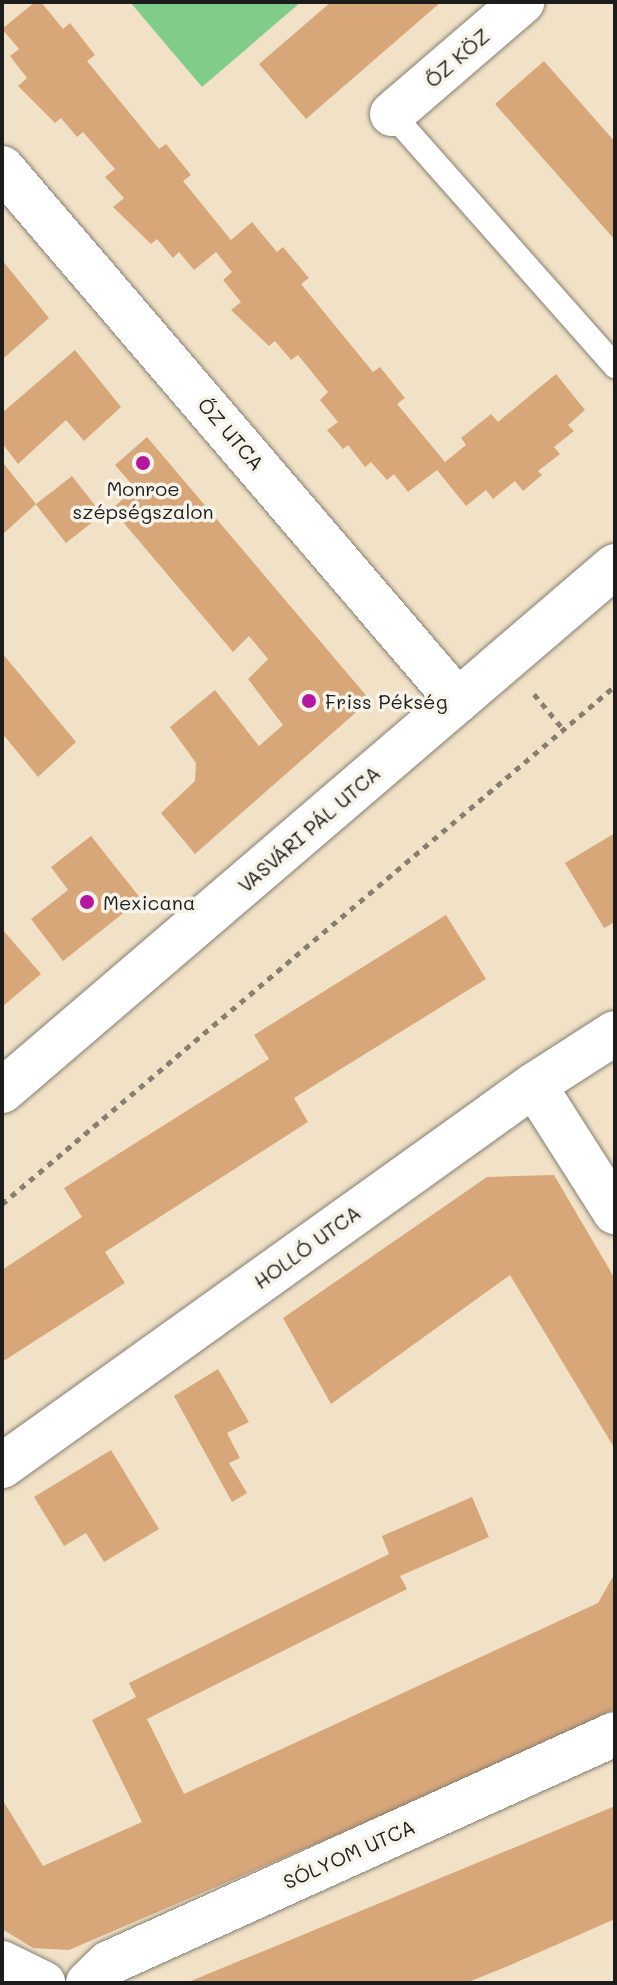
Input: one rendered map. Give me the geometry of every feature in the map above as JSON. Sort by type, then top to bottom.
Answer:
[{"type":"street","name":"ŐZ KÖZ","points":[[392,114],[522,2]]},
{"type":"street","name":"ŐZ UTCA","points":[[2,168],[458,701]]},
{"type":"street","name":"VASVÁRI PÁL UTCA","points":[[2,1091],[615,566]]},
{"type":"street","name":"HOLLÓ UTCA","points":[[2,1466],[534,1085],[615,1033]]},
{"type":"street","points":[[534,1085],[615,1212]]},
{"type":"street","name":"SÓLYOM UTCA","points":[[88,1983],[109,1963],[615,1734]]},
{"type":"street","points":[[2,1963],[43,1983]]},
{"type":"lane","points":[[392,114],[615,366]]},
{"type":"path","points":[[2,1204],[615,686]]},
{"type":"green space","points":[[130,2],[301,2],[202,87]]},
{"type":"building","points":[[35,2],[41,2],[63,29],[70,23],[95,55],[87,61],[159,149],[166,144],[191,175],[183,181],[231,240],[252,222],[277,252],[283,247],[309,278],[301,284],[373,372],[380,367],[405,398],[397,404],[445,462],[466,445],[461,438],[491,414],[498,422],[556,374],[585,410],[568,425],[574,431],[554,447],[560,454],[538,471],[542,475],[523,491],[515,481],[493,499],[486,490],[466,506],[437,470],[408,492],[394,474],[387,480],[371,462],[365,467],[348,445],[343,449],[327,430],[338,422],[320,400],[328,392],[298,355],[291,360],[275,341],[269,346],[231,310],[241,302],[223,280],[232,272],[216,252],[194,270],[179,252],[173,258],[157,239],[151,244],[113,207],[124,198],[105,177],[115,169],[83,132],[77,137],[61,118],[55,123],[18,86],[27,78],[10,56],[19,49],[2,29]]},
{"type":"building","points":[[331,2],[441,2],[306,119],[259,64]]},
{"type":"building","points":[[544,61],[615,142],[615,240],[495,104]]},
{"type":"building","points":[[2,260],[49,318],[4,358],[2,355]]},
{"type":"building","points":[[75,350],[121,407],[84,441],[66,420],[18,464],[2,443],[2,413]]},
{"type":"building","points":[[147,437],[370,700],[195,854],[161,813],[195,781],[196,763],[170,727],[215,690],[259,746],[283,725],[248,679],[268,659],[249,636],[233,652],[112,509],[135,488],[115,465]]},
{"type":"building","points":[[4,464],[36,504],[2,535],[2,466]]},
{"type":"building","points":[[72,476],[102,515],[66,543],[36,504]]},
{"type":"building","points":[[2,653],[76,742],[38,777],[2,733]]},
{"type":"building","points":[[615,833],[615,922],[604,928],[565,863]]},
{"type":"building","points":[[91,836],[141,899],[63,961],[31,919],[68,890],[51,867]]},
{"type":"building","points":[[446,915],[486,979],[294,1098],[308,1122],[105,1252],[125,1283],[2,1362],[2,1270],[82,1217],[64,1188],[269,1059],[254,1035]]},
{"type":"building","points":[[2,929],[41,974],[2,1007]]},
{"type":"building","points":[[554,1175],[615,1279],[615,1449],[510,1275],[331,1404],[283,1318],[487,1177]]},
{"type":"building","points":[[218,1369],[249,1422],[227,1433],[240,1458],[229,1463],[247,1493],[232,1502],[174,1396]]},
{"type":"building","points":[[111,1450],[159,1529],[104,1562],[86,1533],[64,1546],[34,1497]]},
{"type":"building","points":[[472,1497],[489,1537],[400,1576],[407,1589],[147,1719],[184,1794],[598,1603],[615,1573],[615,1709],[493,1768],[69,1950],[33,1948],[2,1929],[2,1799],[43,1866],[142,1822],[92,1720],[136,1697],[129,1683],[389,1554],[382,1536]]},
{"type":"building","points":[[615,1806],[615,1919],[508,1966],[466,1983],[186,1983]]},
{"type":"place","name":"Monroe szépségszalon","points":[[143,463]]},
{"type":"place","name":"Friss Pékség","points":[[309,701]]},
{"type":"place","name":"Mexicana","points":[[87,902]]}]
